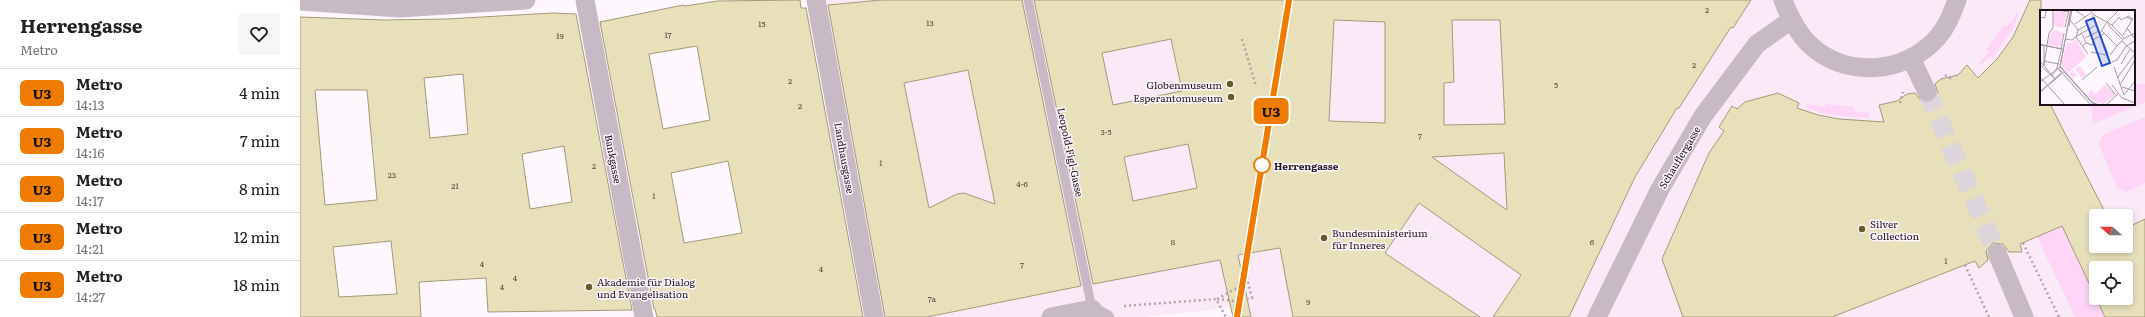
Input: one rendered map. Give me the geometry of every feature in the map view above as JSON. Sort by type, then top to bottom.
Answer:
[{"type":"street","points":[[300,1],[399,8],[526,0]]},
{"type":"street","name":"Bankgasse","points":[[585,0],[644,317]]},
{"type":"street","name":"Landhausgasse","points":[[816,0],[874,317]]},
{"type":"street","points":[[1784,0],[1791,20],[1809,44],[1824,55],[1845,65],[1866,68],[1889,66],[1911,58],[1923,51],[1938,37],[1949,21],[1957,0]]},
{"type":"street","name":"Schauflergasse","points":[[1597,317],[1660,189],[1703,116],[1757,44],[1791,20]]},
{"type":"street","points":[[1911,58],[1927,92]]},
{"type":"street","points":[[1997,252],[2024,317]]},
{"type":"street","points":[[1051,317],[1100,313]]},
{"type":"lane","name":"Leopold-Figl-Gasse","points":[[1028,0],[1100,313]]},
{"type":"path","points":[[1242,39],[1256,86]]},
{"type":"path","points":[[2023,243],[2060,317]]},
{"type":"path","points":[[1965,265],[1988,317]]},
{"type":"path","points":[[1100,313],[1216,299],[1235,301],[1252,298],[1247,278]]},
{"type":"path","points":[[1216,299],[1237,288]]},
{"type":"path","points":[[1216,299],[1226,317]]},
{"type":"shaded area","points":[[822,0],[2145,0],[2145,317],[1233,317],[1230,308],[1144,317],[882,317]]},
{"type":"shaded area","points":[[2016,12],[2019,14],[2013,29],[1993,58],[1990,56],[1981,65],[1979,63],[1989,52],[1986,49],[2004,25],[2007,27],[2010,22],[2012,23]]},
{"type":"shaded area","points":[[2145,84],[2145,102],[2093,124],[2091,105],[2135,105],[2135,85]]},
{"type":"shaded area","points":[[1807,104],[1825,107],[1826,104],[1854,107],[1854,111],[1870,113],[1869,118],[1840,116],[1821,113],[1806,107]]},
{"type":"shaded area","points":[[2145,117],[2145,183],[2126,192],[2117,188],[2099,144],[2103,135]]},
{"type":"shaded area","points":[[2068,224],[2065,232],[2089,283],[2089,305],[2099,305],[2105,317],[2075,317],[2037,237]]},
{"type":"building","points":[[800,0],[801,8],[806,8],[863,317],[657,317],[654,309],[600,22],[683,5],[685,6],[717,1]],"holes":[[[697,46],[710,120],[663,129],[649,54]],[[728,161],[742,233],[684,243],[671,173]]]},
{"type":"building","points":[[881,0],[1022,0],[1081,286],[927,317],[885,317],[828,5]],"holes":[[[968,70],[995,204],[964,193],[957,194],[929,208],[904,83]]]},
{"type":"building","points":[[1034,0],[1751,0],[1733,28],[1731,27],[1679,108],[1677,108],[1635,177],[1569,317],[1493,317],[1521,275],[1419,203],[1385,253],[1480,317],[1293,317],[1280,248],[1238,255],[1251,317],[1233,317],[1220,260],[1093,284]],"holes":[[[1334,20],[1385,22],[1385,123],[1329,121]],[[1452,20],[1500,20],[1505,124],[1444,125],[1444,83],[1454,82]],[[1171,39],[1182,91],[1113,105],[1102,53]],[[1188,144],[1197,188],[1133,201],[1124,157]],[[1504,153],[1507,210],[1432,157]]]},
{"type":"building","points":[[2030,0],[2041,0],[2040,105],[2051,105],[2103,209],[2089,209],[2089,253],[2133,253],[2133,225],[2145,219],[2145,317],[2105,317],[2099,305],[2133,305],[2133,261],[2089,261],[2089,283],[2062,226],[2020,244],[2022,252],[2009,252],[2003,244],[1993,243],[1986,251],[1988,260],[1979,268],[1975,261],[1832,317],[1683,317],[1662,259],[1709,153],[1724,131],[1719,127],[1732,106],[1737,109],[1745,102],[1778,93],[1799,103],[1797,108],[1818,115],[1839,119],[1884,122],[1879,105],[1897,101],[1907,94],[1915,93],[1921,101],[1931,102],[1938,93],[1935,84],[1941,79],[1958,75],[1967,65],[1978,78],[1997,59],[2013,37]]},
{"type":"building","points":[[553,13],[576,14],[632,310],[488,312],[486,278],[419,282],[421,317],[300,317],[300,17],[385,20],[446,19]],"holes":[[[463,74],[468,134],[430,138],[424,78]],[[315,90],[367,90],[377,200],[325,205]],[[564,146],[572,202],[530,209],[522,154]],[[391,241],[397,294],[339,297],[333,247]]]},
{"type":"tunnel","points":[[1927,92],[1997,253]]},
{"type":"metro line","name":"U3","points":[[1237,317],[1289,0]]},
{"type":"place","name":"Globenmuseum","points":[[1230,84]]},
{"type":"place","name":"Esperantomuseum","points":[[1231,97]]},
{"type":"place","name":"Herrengasse","points":[[1262,165]]},
{"type":"place","name":"Silver Collection","points":[[1862,229]]},
{"type":"place","name":"Bundesministerium für Inneres","points":[[1324,238]]},
{"type":"place","name":"Akademie für Dialog und Evangelisation","points":[[589,287]]}]
